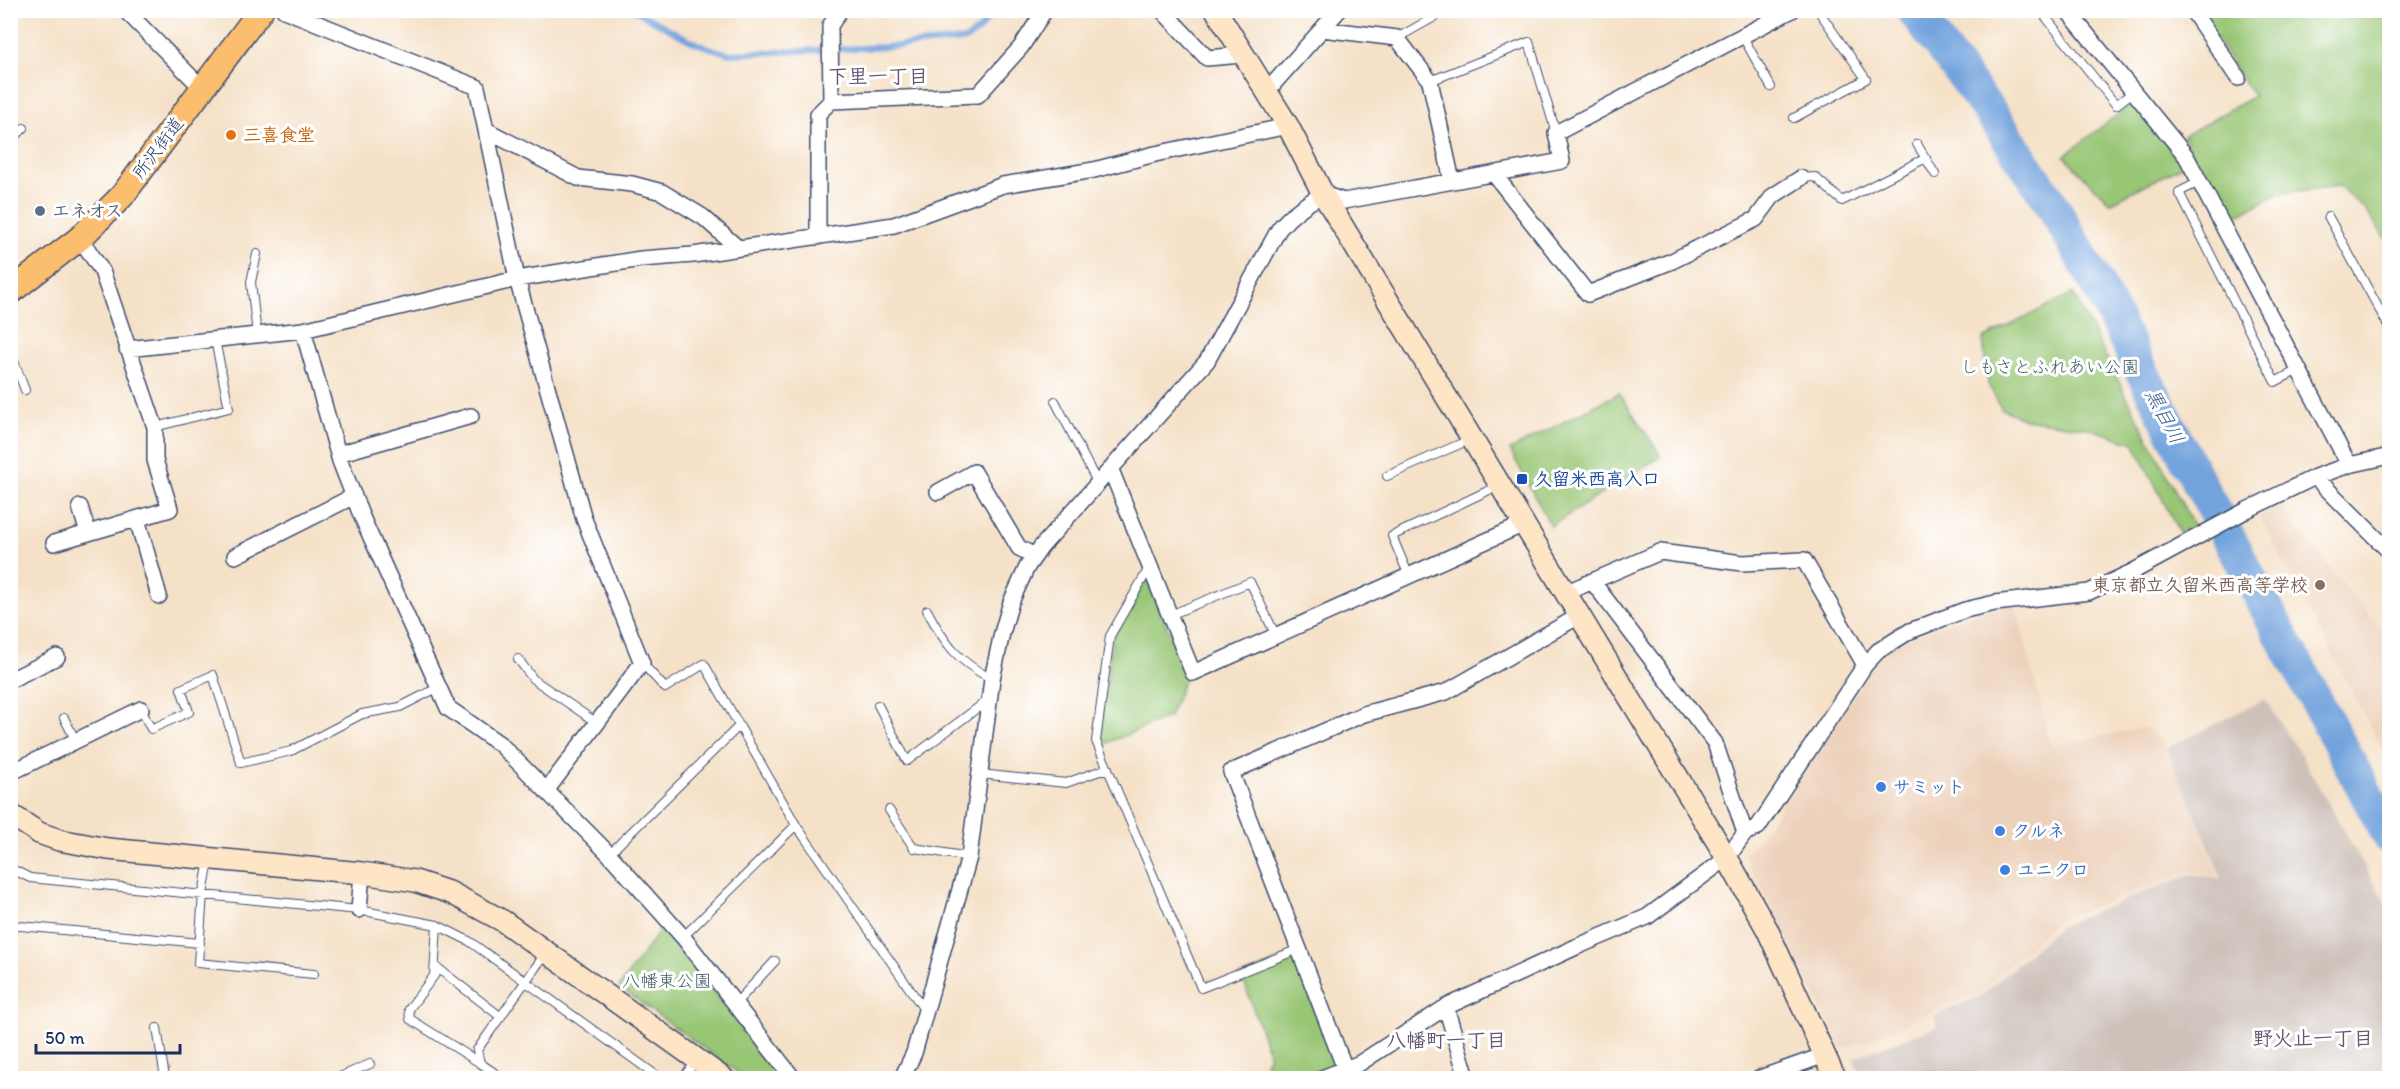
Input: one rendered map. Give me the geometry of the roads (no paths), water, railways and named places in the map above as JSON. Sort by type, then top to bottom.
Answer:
[{"type":"main road","name":"所沢街道","points":[[12,283],[80,238],[122,196],[261,10]]},
{"type":"street","points":[[125,10],[203,89]]},
{"type":"street","points":[[284,10],[477,87],[517,279],[584,519],[642,663],[546,791]]},
{"type":"street","points":[[831,101],[830,26],[840,10]]},
{"type":"street","points":[[818,237],[818,114],[831,101],[978,95],[1021,47],[1045,10]]},
{"type":"street","points":[[1162,10],[1208,58],[1242,55]]},
{"type":"street","points":[[1216,10],[1288,126],[1323,194],[1758,911],[1835,1078]]},
{"type":"street","points":[[1267,91],[1339,10]]},
{"type":"street","points":[[902,1078],[914,1053],[969,857],[992,679],[1011,602],[1035,556],[1207,361],[1279,229],[1294,211],[1323,194],[1344,201],[1562,161],[1556,133],[1792,10]]},
{"type":"street","points":[[2067,10],[2186,156],[2349,465]]},
{"type":"street","points":[[2192,10],[2238,78]]},
{"type":"street","points":[[1322,29],[1397,38],[1430,81],[1452,181]]},
{"type":"street","points":[[127,349],[303,330],[517,279],[641,259],[738,249],[894,225],[1003,185],[1094,170],[1155,154],[1288,126]]},
{"type":"street","points":[[486,130],[578,178],[632,184],[662,192],[703,217],[738,249]]},
{"type":"street","points":[[1494,174],[1588,294],[1671,261],[1756,219],[1773,195],[1801,178]]},
{"type":"street","points":[[54,543],[170,509],[155,460],[155,427],[102,271],[80,238]]},
{"type":"street","points":[[303,330],[338,454],[354,496],[448,708],[501,745],[609,855],[683,937],[793,1078]]},
{"type":"street","points":[[338,454],[471,416]]},
{"type":"street","points":[[1322,1078],[1360,1063],[1446,1007],[1647,917],[1727,858],[1745,833],[1758,827],[1865,665],[1878,651],[1910,631],[1965,610],[1995,603],[2089,592],[2315,477],[2349,465],[2390,456]]},
{"type":"street","points":[[1111,470],[1193,673],[1524,524]]},
{"type":"street","points":[[938,492],[974,472],[1019,548],[1035,556]]},
{"type":"street","points":[[2315,477],[2390,552]]},
{"type":"street","points":[[235,556],[354,496]]},
{"type":"street","points":[[80,507],[88,533]]},
{"type":"street","points":[[136,519],[159,596]]},
{"type":"street","points":[[1566,593],[1660,552],[1742,563],[1804,561],[1865,665]]},
{"type":"street","points":[[1592,582],[1715,743],[1745,833]]},
{"type":"street","points":[[1345,1069],[1231,772],[1364,714],[1446,692],[1579,616]]},
{"type":"street","points":[[10,680],[57,657]]},
{"type":"street","points":[[10,773],[141,709]]},
{"type":"street","points":[[10,814],[39,833],[59,840],[108,849],[362,873],[415,881],[451,893],[503,921],[723,1078]]},
{"type":"street","points":[[358,910],[362,873]]},
{"type":"street","points":[[1446,1007],[1467,1078]]},
{"type":"street","points":[[1760,1078],[1825,1055]]},
{"type":"lane","points":[[1397,38],[1447,10]]},
{"type":"lane","points":[[1794,118],[1866,79],[1818,10]]},
{"type":"lane","points":[[2040,10],[2116,105],[2133,92]]},
{"type":"lane","points":[[1743,37],[1771,87]]},
{"type":"lane","points":[[1430,81],[1528,42],[1556,133]]},
{"type":"lane","points":[[10,141],[24,128]]},
{"type":"lane","points":[[1917,144],[1935,174]]},
{"type":"lane","points":[[1801,178],[1815,177],[1842,201],[1926,158]]},
{"type":"lane","points":[[2199,182],[2180,192],[2275,382],[2298,370]]},
{"type":"lane","points":[[2328,216],[2390,329]]},
{"type":"lane","points":[[257,254],[251,282],[257,335]]},
{"type":"lane","points":[[155,427],[229,408],[215,340]]},
{"type":"lane","points":[[10,351],[25,390]]},
{"type":"lane","points":[[1055,401],[1098,484]]},
{"type":"lane","points":[[1387,476],[1473,438]]},
{"type":"lane","points":[[1409,576],[1392,536],[1501,484]]},
{"type":"lane","points":[[1150,566],[1110,636],[1096,741],[1201,988],[1299,949]]},
{"type":"lane","points":[[1170,615],[1250,582],[1276,636]]},
{"type":"lane","points":[[927,610],[940,635],[968,667],[992,679]]},
{"type":"lane","points":[[518,659],[533,679],[597,723]]},
{"type":"lane","points":[[642,663],[665,688],[704,664],[796,825],[925,1011]]},
{"type":"lane","points":[[141,709],[151,729],[189,712],[181,689],[213,675],[241,763],[291,751],[362,714],[400,707],[439,687]]},
{"type":"lane","points":[[878,705],[907,761],[989,699]]},
{"type":"lane","points":[[64,718],[75,741]]},
{"type":"lane","points":[[609,855],[739,726]]},
{"type":"lane","points":[[980,774],[1066,783],[1108,768]]},
{"type":"lane","points":[[889,810],[914,848],[969,857]]},
{"type":"lane","points":[[683,937],[796,825]]},
{"type":"lane","points":[[209,859],[203,894],[198,963],[314,974]]},
{"type":"lane","points":[[10,868],[30,878],[358,910],[437,925],[469,941],[660,1078]]},
{"type":"lane","points":[[434,976],[437,925]]},
{"type":"lane","points":[[10,937],[12,926],[200,943]]},
{"type":"lane","points":[[480,1063],[477,1050],[547,952]]},
{"type":"lane","points":[[735,1004],[775,961]]},
{"type":"lane","points":[[501,1017],[439,969],[409,1009],[410,1019],[502,1078]]},
{"type":"lane","points":[[157,1028],[165,1078]]},
{"type":"lane","points":[[683,1078],[697,1060]]},
{"type":"lane","points":[[337,1078],[370,1064]]},
{"type":"waterway","points":[[634,10],[695,43],[729,54],[884,47],[965,40],[979,30],[995,10]]},
{"type":"waterway","name":"黒目川","points":[[1913,10],[1993,116],[2050,201],[2101,291],[2188,462],[2390,838]]},
{"type":"place","name":"三喜食堂","points":[[231,135]]},
{"type":"place","name":"エネオス","points":[[40,211]]},
{"type":"place","name":"久留米西高入口","points":[[1522,479]]},
{"type":"place","name":"東京都立久留米西高等学校","points":[[2320,585]]},
{"type":"place","name":"サミット","points":[[1881,787]]},
{"type":"place","name":"クルネ","points":[[2000,831]]},
{"type":"place","name":"ユニクロ","points":[[2005,870]]},
{"type":"district","name":"下里一丁目","points":[[878,76]]},
{"type":"district","name":"野火止一丁目","points":[[2313,1038]]},
{"type":"district","name":"八幡町一丁目","points":[[1446,1040]]},
{"type":"park label","name":"しもさとふれあい公園","points":[[2050,367]]},
{"type":"park label","name":"八幡東公園","points":[[667,981]]}]
